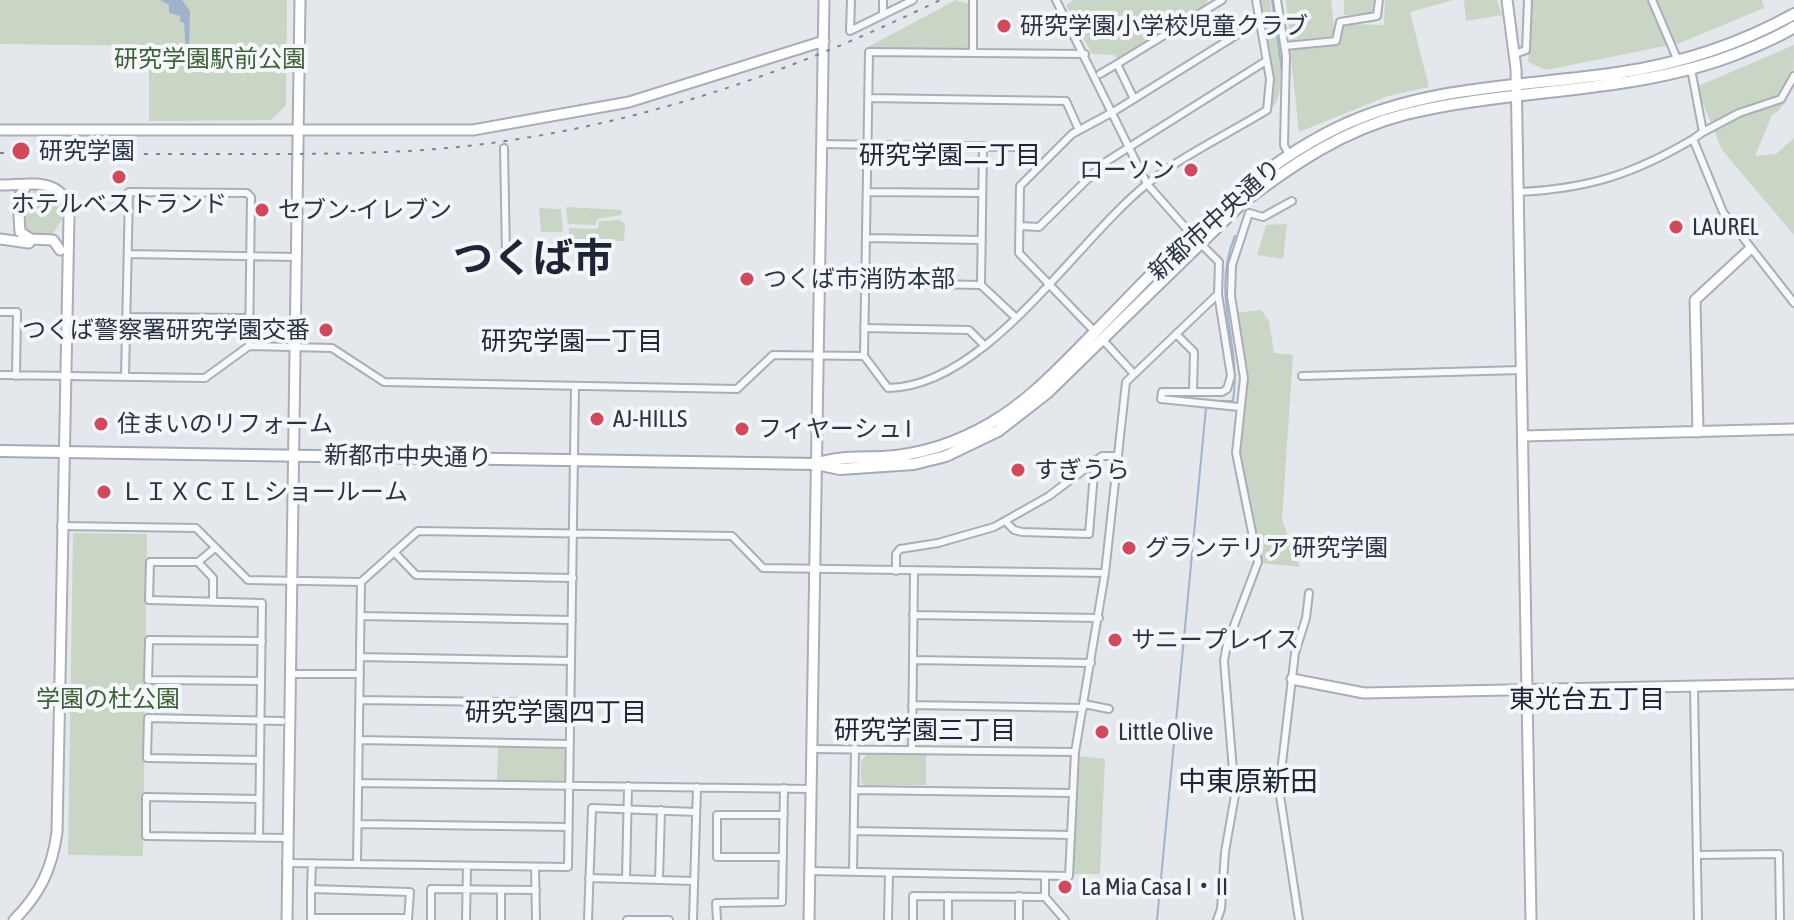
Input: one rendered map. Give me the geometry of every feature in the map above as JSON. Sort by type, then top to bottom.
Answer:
[{"type":"main road","name":"新都市中央通り","points":[[0,451],[816,464],[833,457],[914,453],[970,434],[1029,395],[1099,336],[1241,191],[1289,155],[1341,126],[1415,99],[1516,84],[1617,74],[1678,61],[1748,37],[1794,14]]},
{"type":"main road","name":"新都市中央通り","points":[[1196,239],[1246,208],[1282,173],[1342,136],[1405,114],[1516,96],[1623,84],[1691,69],[1769,41],[1794,27]]},
{"type":"street","points":[[287,920],[300,0]]},
{"type":"street","points":[[809,920],[824,0]]},
{"type":"street","points":[[851,0],[850,31],[913,0]]},
{"type":"street","points":[[883,0],[883,15]]},
{"type":"street","points":[[973,0],[973,52]]},
{"type":"street","points":[[1056,0],[1147,184],[1219,262],[1218,294],[1231,376],[1227,389],[1222,392],[1162,392],[1161,399],[1239,407]]},
{"type":"street","points":[[1100,74],[1222,0]]},
{"type":"street","points":[[1085,54],[869,52],[864,356],[888,388],[940,376],[985,346],[1147,184],[1267,110],[1270,79],[1256,0]]},
{"type":"street","points":[[1277,0],[1285,46],[1284,145],[1289,155]]},
{"type":"street","points":[[1285,46],[1336,41],[1340,22],[1373,18],[1379,11],[1379,0]]},
{"type":"street","points":[[1507,0],[1516,84],[1531,920]]},
{"type":"street","points":[[1515,54],[1526,50],[1528,0]]},
{"type":"street","points":[[1652,0],[1678,61]]},
{"type":"street","points":[[1134,374],[1019,253],[1020,186],[1079,130],[1259,21]]},
{"type":"street","points":[[0,130],[473,130],[558,118],[669,92],[824,41]]},
{"type":"street","points":[[1020,226],[1039,227],[1104,163],[1266,61]]},
{"type":"street","points":[[1117,64],[1134,99]]},
{"type":"street","points":[[1691,69],[1703,132]]},
{"type":"street","points":[[1518,192],[1606,181],[1638,169],[1739,113],[1781,99],[1794,76]]},
{"type":"street","points":[[868,98],[1066,101],[1079,130]]},
{"type":"street","points":[[1693,139],[1713,192],[1749,250],[1794,303]]},
{"type":"street","points":[[822,144],[1019,147],[1039,167]]},
{"type":"street","points":[[981,285],[983,146]]},
{"type":"street","points":[[504,148],[506,256]]},
{"type":"street","points":[[0,185],[44,183],[59,190],[67,202],[69,216],[63,376],[57,832],[49,872],[36,895],[14,920]]},
{"type":"street","points":[[27,185],[18,198],[19,229],[31,239],[53,240]]},
{"type":"street","points":[[125,377],[129,192],[247,193],[251,197],[249,346]]},
{"type":"street","points":[[867,192],[982,193]]},
{"type":"street","points":[[1217,920],[1235,795],[1224,661],[1227,644],[1258,562],[1236,453],[1244,378],[1231,296],[1232,265],[1246,208],[1263,217],[1292,201]]},
{"type":"street","points":[[53,240],[69,216]]},
{"type":"street","points":[[866,238],[982,240]]},
{"type":"street","points":[[0,239],[48,243],[60,250]]},
{"type":"street","points":[[53,240],[66,263]]},
{"type":"street","points":[[1698,432],[1695,300],[1749,250]]},
{"type":"street","points":[[128,254],[296,257]]},
{"type":"street","points":[[865,283],[981,285],[1014,316]]},
{"type":"street","points":[[810,871],[1069,876],[1075,752],[1099,618],[1126,382],[1218,294]]},
{"type":"street","points":[[0,312],[17,312],[16,376]]},
{"type":"street","points":[[126,317],[249,318]]},
{"type":"street","points":[[864,328],[969,330],[985,346]]},
{"type":"street","points":[[1176,334],[1194,352],[1193,391]]},
{"type":"street","points":[[0,375],[205,378],[249,346],[332,348],[384,382],[737,389],[773,355],[864,356]]},
{"type":"street","points":[[1302,376],[1521,370]]},
{"type":"street","points":[[286,863],[568,867],[575,386]]},
{"type":"street","points":[[1523,436],[1794,429]]},
{"type":"street","points":[[896,571],[896,554],[900,549],[962,538],[1005,521],[1049,496],[1102,456],[1118,456]]},
{"type":"street","points":[[1005,521],[1014,530],[1022,532],[1089,534],[1095,461]]},
{"type":"street","points":[[61,526],[196,528],[248,580],[361,582],[418,531],[732,536],[763,568],[1105,573]]},
{"type":"street","points":[[215,548],[198,562],[150,562],[149,600],[262,603],[259,838]]},
{"type":"street","points":[[394,552],[416,575],[573,578]]},
{"type":"street","points":[[198,562],[213,578],[213,602]]},
{"type":"street","points":[[912,749],[914,572]]},
{"type":"street","points":[[357,864],[361,582]]},
{"type":"street","points":[[1299,920],[1279,789],[1292,679],[1309,593]]},
{"type":"street","points":[[913,615],[1099,618]]},
{"type":"street","points":[[361,616],[572,620]]},
{"type":"street","points":[[261,681],[148,680],[149,640],[262,641]]},
{"type":"street","points":[[360,657],[571,661]]},
{"type":"street","points":[[913,660],[1091,663]]},
{"type":"street","points":[[296,674],[360,674]]},
{"type":"street","points":[[1292,679],[1364,693],[1794,684]]},
{"type":"street","points":[[1694,686],[1698,920]]},
{"type":"street","points":[[360,700],[571,703]]},
{"type":"street","points":[[912,705],[1106,706]]},
{"type":"street","points":[[260,760],[147,758],[148,718],[282,721]]},
{"type":"street","points":[[359,740],[570,744]]},
{"type":"street","points":[[853,872],[855,748]]},
{"type":"street","points":[[812,749],[1075,752]]},
{"type":"street","points":[[359,783],[811,789]]},
{"type":"street","points":[[626,879],[628,786]]},
{"type":"street","points":[[693,920],[697,787]]},
{"type":"street","points":[[717,920],[716,903],[782,902],[784,788]]},
{"type":"street","points":[[854,790],[1073,793]]},
{"type":"street","points":[[259,799],[146,797],[146,836],[287,838]]},
{"type":"street","points":[[588,920],[592,808],[696,812]]},
{"type":"street","points":[[659,880],[661,810]]},
{"type":"street","points":[[783,857],[717,857],[717,815],[784,815]]},
{"type":"street","points":[[358,824],[569,827]]},
{"type":"street","points":[[854,831],[1071,835]]},
{"type":"street","points":[[1697,855],[1779,854],[1780,920]]},
{"type":"street","points":[[311,889],[410,892],[408,919],[311,918],[311,889],[312,863]]},
{"type":"street","points":[[466,920],[467,866]]},
{"type":"street","points":[[535,867],[536,920]]},
{"type":"street","points":[[888,920],[889,873]]},
{"type":"street","points":[[1045,876],[1045,897],[1065,920]]},
{"type":"street","points":[[589,878],[694,881]]},
{"type":"street","points":[[431,920],[431,889],[536,890]]},
{"type":"street","points":[[501,890],[501,920]]},
{"type":"street","points":[[913,920],[913,896],[1045,897]]},
{"type":"street","points":[[948,896],[948,920]]},
{"type":"street","points":[[1019,896],[1019,920]]},
{"type":"street","points":[[627,920],[669,920]]},
{"type":"green space","name":"研究学園駅前公園","points":[[0,0],[287,0],[286,105],[271,120],[149,121],[149,46],[0,44]]},
{"type":"green space","points":[[956,0],[970,4],[970,50],[866,48]]},
{"type":"green space","points":[[1074,0],[1208,0],[1203,8],[1119,60],[1114,55],[1092,54],[1066,5]]},
{"type":"green space","points":[[1258,0],[1270,0],[1281,73],[1277,99],[1271,109],[1273,83]]},
{"type":"green space","points":[[1286,0],[1331,0],[1335,36],[1290,40]]},
{"type":"green space","points":[[1344,0],[1374,0],[1374,13],[1344,15]]},
{"type":"green space","points":[[1385,0],[1454,0],[1410,12],[1429,87],[1388,96],[1299,132],[1290,49],[1335,45],[1341,40],[1344,24],[1384,25]]},
{"type":"green space","points":[[1464,0],[1497,0],[1502,15],[1466,21]]},
{"type":"green space","points":[[1532,0],[1762,0],[1764,8],[1680,43],[1546,70],[1528,62]]},
{"type":"green space","points":[[1794,45],[1789,94],[1785,103],[1772,115],[1755,156],[1776,154],[1794,138],[1794,235],[1722,150],[1696,87]]},
{"type":"green space","points":[[34,191],[50,192],[61,204],[62,220],[50,237],[25,232],[24,201]]},
{"type":"green space","points":[[566,207],[622,210],[621,215],[597,219],[596,225],[568,224]]},
{"type":"green space","points":[[539,208],[561,209],[563,232],[541,232]]},
{"type":"green space","points":[[619,220],[625,224],[624,241],[569,240],[569,228],[598,229],[599,221]]},
{"type":"green space","points":[[1287,224],[1283,259],[1257,255],[1266,225]]},
{"type":"green space","points":[[1261,310],[1269,321],[1274,353],[1293,355],[1282,520],[1300,567],[1261,563],[1240,452],[1247,378],[1237,313]]},
{"type":"green space","name":"学園の杜公園","points":[[73,533],[147,534],[143,856],[68,855]]},
{"type":"green space","points":[[498,746],[564,746],[567,780],[497,781]]},
{"type":"green space","points":[[867,754],[926,754],[926,785],[864,785],[861,782],[861,761]]},
{"type":"green space","points":[[1079,756],[1105,759],[1100,874],[1073,874]]},
{"type":"water","points":[[160,0],[182,0],[190,11],[189,48],[201,57],[205,70],[186,51],[184,23],[180,21],[180,16],[169,13],[169,5]]},
{"type":"waterway","points":[[1272,0],[1282,72]]},
{"type":"waterway","points":[[1206,401],[1233,401],[1234,359],[1225,278],[1235,236]]},
{"type":"waterway","points":[[1157,920],[1206,408]]},
{"type":"railway","points":[[0,153],[358,153],[440,149],[529,137],[590,126],[710,94],[826,51],[940,0]]},
{"type":"place","name":"研究学園小学校児童クラブ","points":[[1004,26]]},
{"type":"place","name":"研究学園","points":[[21,151]]},
{"type":"place","name":"ローソン","points":[[1191,170]]},
{"type":"place","name":"ホテルベストランド","points":[[119,177]]},
{"type":"place","name":"セブン-イレブン","points":[[262,210]]},
{"type":"place","name":"LAUREL","points":[[1676,227]]},
{"type":"place","name":"つくば市消防本部","points":[[747,279]]},
{"type":"place","name":"つくば警察署研究学園交番","points":[[326,330]]},
{"type":"place","name":"AJ-HILLS","points":[[597,419]]},
{"type":"place","name":"住まいのリフォーム","points":[[101,424]]},
{"type":"place","name":"フィヤーシュ I","points":[[742,429]]},
{"type":"place","name":"すぎうら","points":[[1018,470]]},
{"type":"place","name":"ＬＩＸＣＩＬショールーム","points":[[104,492]]},
{"type":"place","name":"グランテリア 研究学園","points":[[1129,548]]},
{"type":"place","name":"サニープレイス","points":[[1115,640]]},
{"type":"place","name":"Little Olive","points":[[1102,732]]},
{"type":"place","name":"La Mia Casa I・II","points":[[1065,887]]},
{"type":"district","name":"研究学園二丁目","points":[[950,156]]},
{"type":"district","name":"つくば市","points":[[533,259]]},
{"type":"district","name":"研究学園一丁目","points":[[572,342]]},
{"type":"district","name":"東光台五丁目","points":[[1587,700]]},
{"type":"district","name":"研究学園四丁目","points":[[556,713]]},
{"type":"district","name":"研究学園三丁目","points":[[925,731]]},
{"type":"district","name":"中東原新田","points":[[1248,782]]}]
